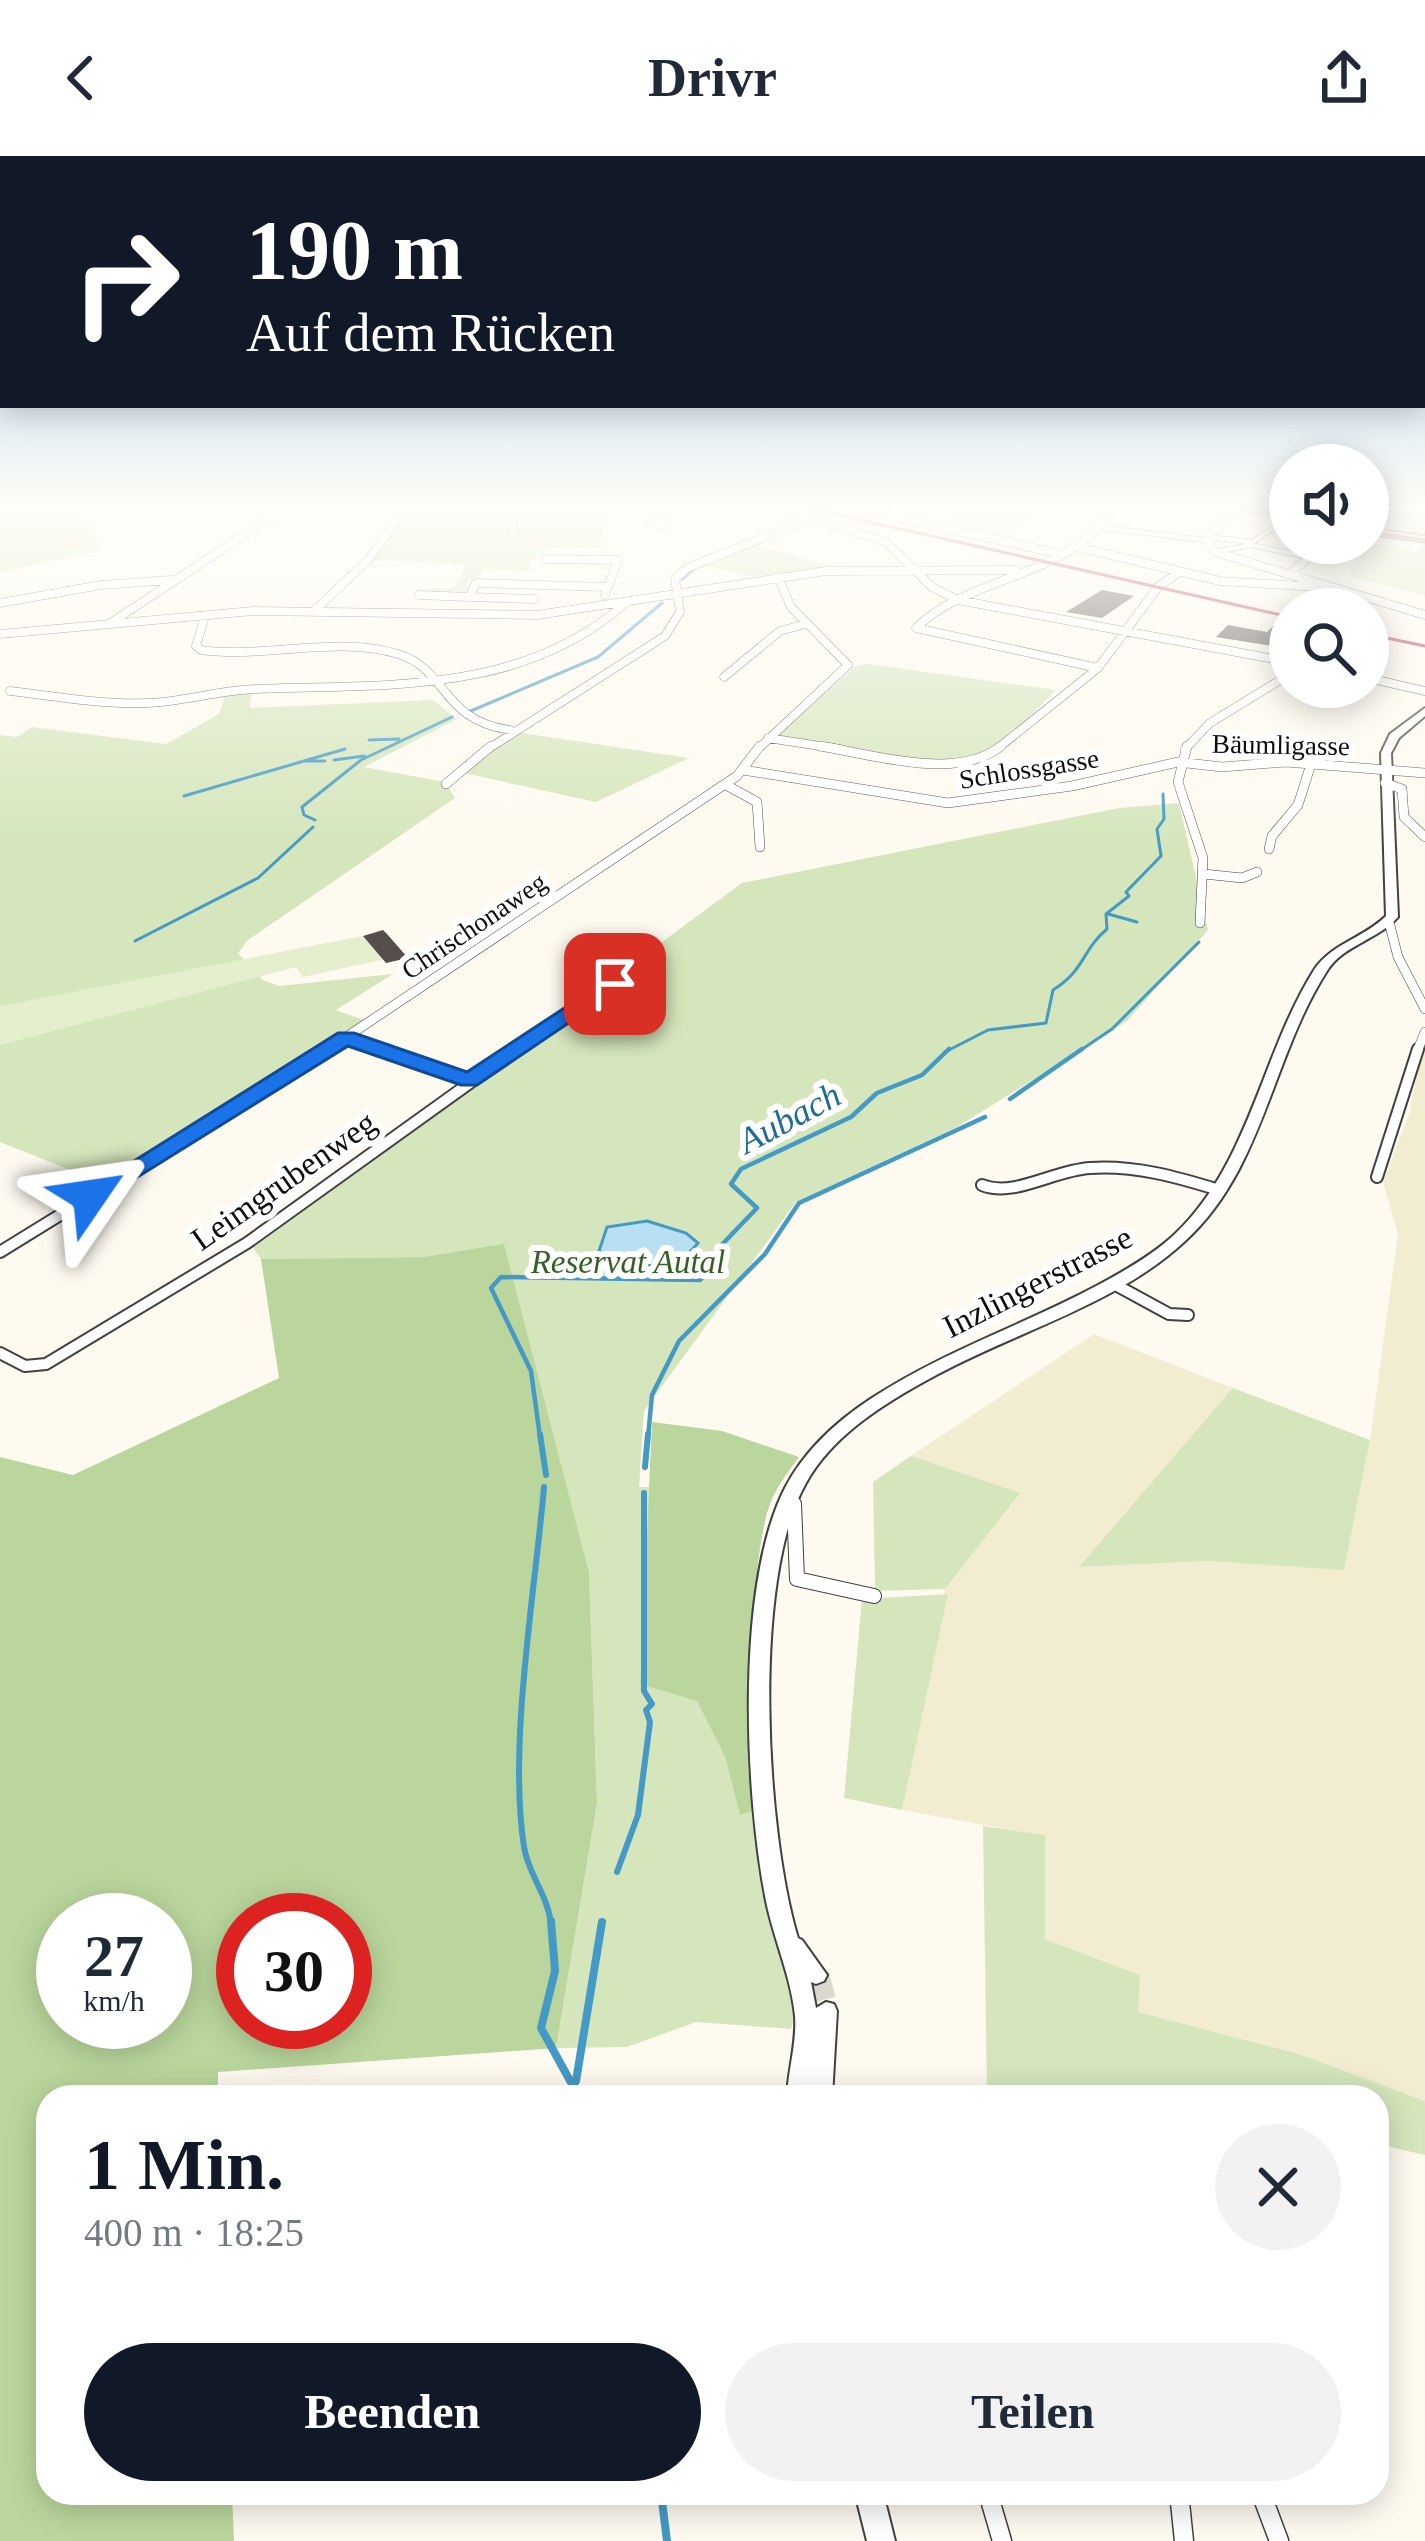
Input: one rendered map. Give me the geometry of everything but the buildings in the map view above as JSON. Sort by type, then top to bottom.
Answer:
[{"type":"street","points":[[108,625],[115,620]]},
{"type":"street","points":[[0,634],[159,620]]},
{"type":"street","points":[[204,620],[196,646],[201,650],[398,654],[432,681],[455,713],[512,730]]},
{"type":"street","points":[[10,692],[164,702],[227,690],[432,681],[552,655],[591,637],[608,620]]},
{"type":"street","points":[[446,784],[512,730],[665,636],[675,620]]},
{"type":"street","name":"Chrischonaweg","points":[[0,1252],[346,1038],[725,785],[848,664],[804,620]]},
{"type":"street","points":[[924,620],[914,626],[1097,668]]},
{"type":"street","points":[[1058,620],[1269,658]]},
{"type":"street","points":[[768,738],[913,761],[969,760],[1001,750],[1097,668],[1135,620]]},
{"type":"street","points":[[724,676],[780,631],[806,624]]},
{"type":"street","points":[[1389,683],[1425,691]]},
{"type":"street","points":[[1200,923],[1201,849],[1178,786],[1178,762],[1198,733],[1269,687]]},
{"type":"street","points":[[1425,712],[1394,736],[1385,776],[1394,910],[1389,922],[1398,957],[1425,1010]]},
{"type":"street","name":"Bäumligasse","points":[[1178,762],[1311,764],[1385,776],[1425,773]]},
{"type":"street","name":"Schlossgasse","points":[[743,770],[948,803],[1072,786],[1178,762]]},
{"type":"street","points":[[1269,849],[1272,836],[1298,805],[1311,764]]},
{"type":"street","points":[[1385,776],[1402,789],[1404,817],[1425,837]]},
{"type":"street","points":[[725,785],[758,802],[760,847]]},
{"type":"street","points":[[1204,874],[1242,878],[1257,872]]},
{"type":"street","name":"Inzlingerstrasse","points":[[813,2039],[784,1930],[767,1830],[764,1605],[792,1492],[817,1453],[864,1414],[990,1341],[1114,1284],[1179,1239],[1219,1190],[1284,1037],[1320,971],[1344,946],[1389,922]]},
{"type":"street","name":"Leimgrubenweg","points":[[0,1353],[35,1367],[247,1243],[469,1081],[615,984]]},
{"type":"street","points":[[1377,1177],[1407,1102],[1410,1067],[1425,1032]]},
{"type":"street","points":[[346,1038],[469,1081]]},
{"type":"street","points":[[982,1185],[1000,1192],[1054,1170],[1124,1165],[1219,1190]]},
{"type":"street","points":[[1114,1284],[1169,1314],[1188,1315]]},
{"type":"street","points":[[794,1504],[797,1579],[805,1585],[874,1596]]},
{"type":"street","name":"Inzlingerstrasse","points":[[784,1930],[816,1975]]},
{"type":"street","points":[[802,2085],[813,2039],[826,2011]]},
{"type":"street","points":[[813,2039],[819,2085]]},
{"type":"street","points":[[872,2505],[881,2541]]},
{"type":"street","points":[[992,2505],[1002,2541]]},
{"type":"street","points":[[1180,2505],[1184,2541]]},
{"type":"street","points":[[1266,2505],[1279,2541]]},
{"type":"shaded area","points":[[1425,1038],[1425,2101],[1299,2054],[1137,2012],[1140,1975],[1045,1939],[1045,1836],[902,1810],[945,1589],[1019,1494],[911,1456],[1094,1334],[1233,1388],[1081,1567],[1209,1561],[1344,1569],[1370,1440],[1398,1234],[1383,1182],[1409,1114]]},
{"type":"green space","points":[[856,666],[1056,690],[1005,739],[964,758],[882,756],[774,737]]},
{"type":"green space","points":[[252,691],[250,708],[433,700],[457,719],[364,767],[445,782],[455,798],[248,940],[238,953],[263,980],[279,986],[393,974],[336,1010],[372,1023],[105,1184],[0,1142],[0,735],[17,737],[32,727],[166,744],[219,714],[226,693]]},
{"type":"green space","points":[[515,732],[689,758],[596,802],[464,773]]},
{"type":"green space","name":"Reservat Autal","points":[[1179,803],[1208,930],[1127,1021],[957,1127],[796,1202],[644,1411],[639,1487],[649,1487],[640,1683],[697,1700],[725,1757],[740,1814],[759,1809],[764,1892],[798,2004],[791,2029],[696,2022],[627,2047],[556,2048],[597,1803],[589,1572],[504,1245],[425,1257],[261,1259],[251,1245],[742,883],[1119,808]]},
{"type":"green space","points":[[363,936],[386,959],[303,977],[296,967],[0,1045],[0,1006]]},
{"type":"green space","points":[[504,1244],[589,1572],[597,1803],[556,2048],[218,2072],[218,2085],[36,2085],[36,2505],[232,2505],[234,2541],[0,2541],[0,1457],[73,1475],[279,1378],[261,1259],[424,1257]]},
{"type":"green space","points":[[1233,1388],[1370,1440],[1344,1570],[1209,1561],[1079,1567]]},
{"type":"green space","points":[[652,1422],[722,1431],[799,1457],[773,1498],[760,1547],[754,1660],[759,1809],[740,1815],[725,1757],[697,1701],[640,1684]]},
{"type":"green space","points":[[911,1456],[1020,1493],[945,1589],[875,1591],[873,1482]]},
{"type":"green space","points":[[948,1594],[902,1810],[844,1798],[862,1599]]},
{"type":"green space","points":[[983,1826],[1045,1835],[1045,1939],[1140,1975],[1138,2012],[1299,2054],[1382,2085],[987,2085]]},
{"type":"green space","points":[[1389,2088],[1425,2101],[1425,2155],[1389,2147]]},
{"type":"water","points":[[647,1221],[686,1233],[698,1243],[665,1264],[638,1264],[599,1251],[607,1227]]},
{"type":"waterway","points":[[466,713],[598,657],[641,620]]},
{"type":"waterway","points":[[315,820],[304,815],[302,807],[361,760],[452,717]]},
{"type":"waterway","points":[[369,740],[399,739]]},
{"type":"waterway","points":[[184,796],[345,749]]},
{"type":"waterway","points":[[334,760],[364,756]]},
{"type":"waterway","points":[[305,761],[325,761]]},
{"type":"waterway","name":"Aubach","points":[[947,1051],[988,1030],[1046,1023],[1053,990],[1072,975],[1107,929],[1106,914],[1129,896],[1126,892],[1161,856],[1157,829],[1164,819],[1163,794]]},
{"type":"waterway","points":[[135,941],[258,878],[313,827]]},
{"type":"waterway","points":[[1108,914],[1137,922]]},
{"type":"waterway","name":"Aubach","points":[[1078,1052],[1112,1029],[1199,942]]},
{"type":"waterway","name":"Aubach","points":[[1010,1099],[1082,1049]]},
{"type":"waterway","name":"Aubach","points":[[540,1437],[531,1371],[491,1288],[501,1277],[700,1280],[711,1269],[712,1255],[757,1208],[731,1184],[741,1169],[851,1117],[877,1093],[922,1075],[947,1051]]},
{"type":"waterway","name":"Aubach","points":[[648,1437],[652,1395],[679,1341],[765,1254],[799,1203],[985,1117]]},
{"type":"waterway","name":"Aubach","points":[[540,1434],[546,1475]]},
{"type":"waterway","name":"Aubach","points":[[645,1467],[648,1434]]},
{"type":"waterway","name":"Aubach","points":[[544,1487],[519,1762],[524,1847],[551,1924]]},
{"type":"waterway","points":[[617,1872],[638,1815],[650,1722],[646,1710],[652,1704],[644,1691],[644,1493]]},
{"type":"waterway","name":"Aubach","points":[[551,1921],[555,1971],[541,2028],[572,2085]]},
{"type":"waterway","points":[[576,2081],[602,1922]]},
{"type":"waterway","name":"Aubach","points":[[662,2505],[667,2541]]},
{"type":"tunnel","points":[[816,1975],[826,2011]]},
{"type":"railway","points":[[1389,638],[1425,646]]},
{"type":"route","points":[[90,1196],[346,1038],[469,1081],[615,984]]}]
